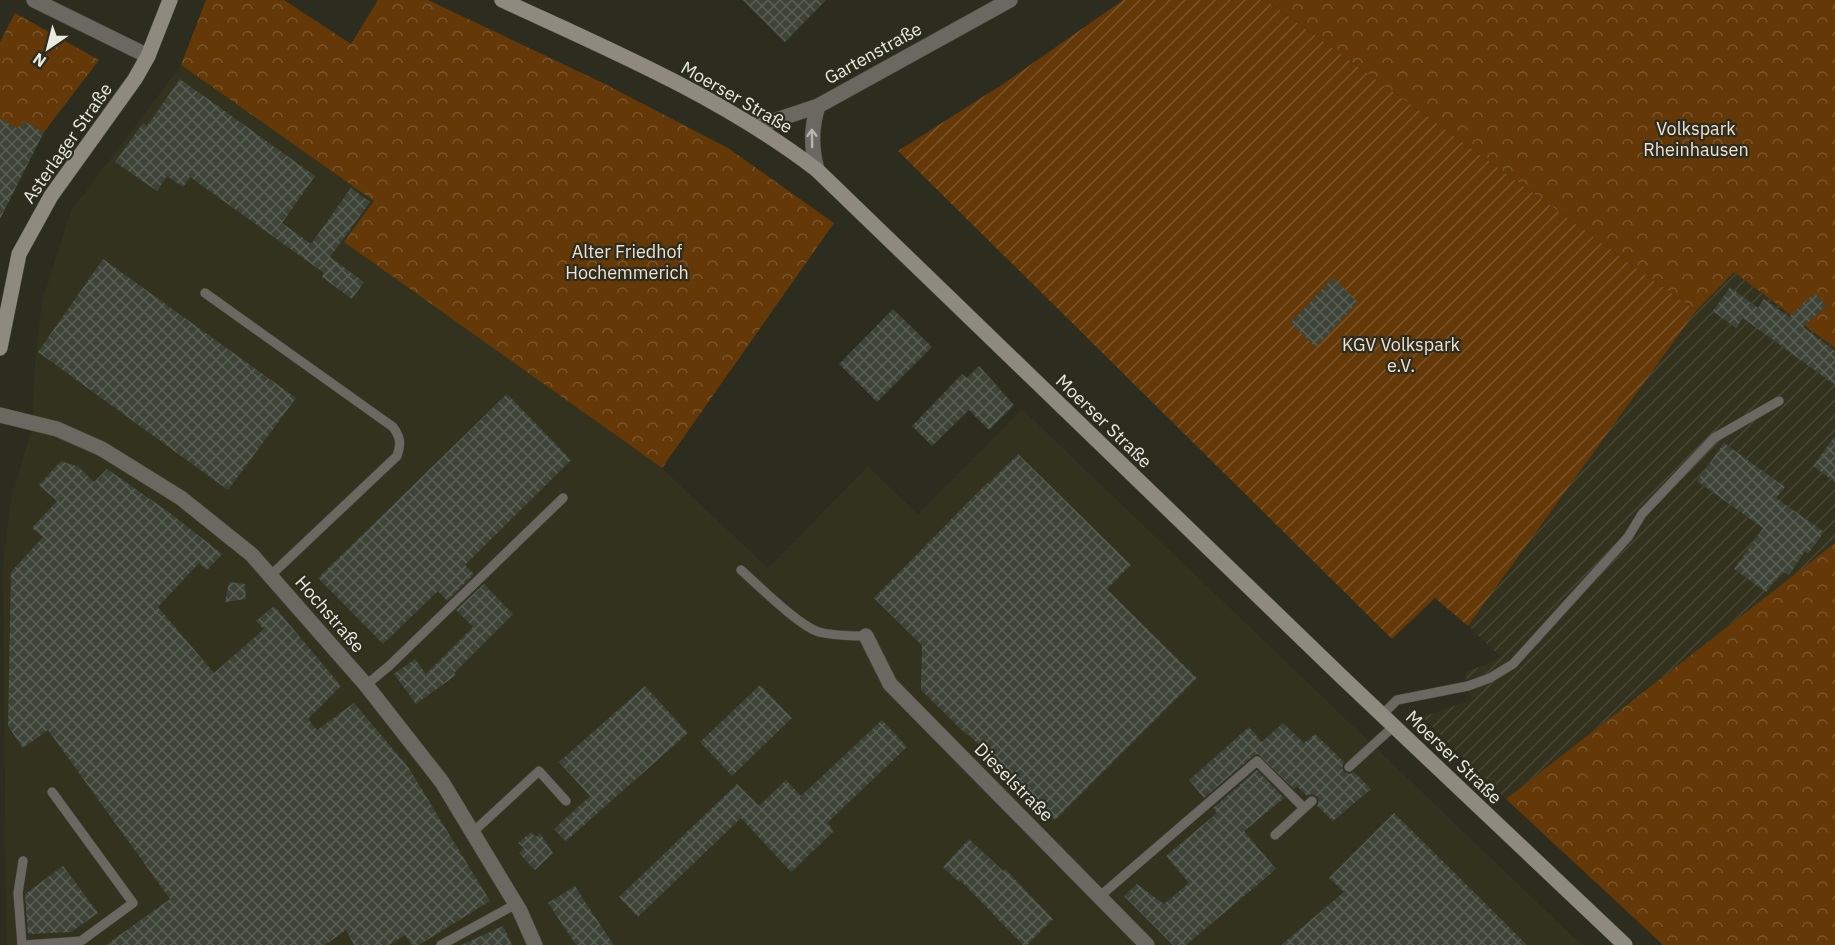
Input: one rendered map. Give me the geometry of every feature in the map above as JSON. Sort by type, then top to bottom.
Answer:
[{"type":"main road","name":"Asterlager Straße","points":[[0,348],[19,254],[51,196],[135,79],[148,56],[170,0]]},
{"type":"main road","name":"Moerser Straße","points":[[502,0],[599,43],[751,124],[784,145],[816,170],[1621,944]]},
{"type":"street","points":[[34,0],[148,56]]},
{"type":"street","name":"Gartenstraße","points":[[751,124],[767,123],[818,106],[1010,0]]},
{"type":"street","name":"Gartenstraße","points":[[816,170],[812,130],[818,106]]},
{"type":"street","name":"Hochstraße","points":[[0,415],[57,429],[102,449],[181,498],[252,555],[366,685],[442,782],[516,904],[535,945]]},
{"type":"street","name":"Dieselstraße","points":[[866,636],[890,684],[1147,945]]},
{"type":"lane","points":[[205,293],[393,428],[400,436],[398,456],[270,576]]},
{"type":"lane","points":[[1382,715],[1397,700],[1468,686],[1490,678],[1513,664],[1628,537],[1642,514],[1714,438],[1779,401]]},
{"type":"lane","points":[[366,685],[389,666],[563,498]]},
{"type":"lane","points":[[741,570],[790,612],[817,631],[846,637],[866,636]]},
{"type":"lane","points":[[1349,767],[1394,726]]},
{"type":"lane","points":[[1099,897],[1257,761],[1304,808]]},
{"type":"lane","points":[[472,832],[539,771],[566,801]]},
{"type":"lane","points":[[23,861],[18,892],[24,945],[81,941],[133,903],[52,792]]},
{"type":"lane","points":[[1275,835],[1312,801]]},
{"type":"lane","points":[[441,945],[516,904]]},
{"type":"shaded area","points":[[181,65],[374,201],[345,242],[662,468],[768,568],[868,466],[918,514],[1022,409],[1582,945],[6,945],[3,564],[11,499],[32,428],[35,361],[42,301],[71,211]]},
{"type":"shaded area","points":[[1734,272],[1835,348],[1835,543],[1506,799],[1422,717],[1471,700],[1465,672],[1485,665],[1500,656],[1468,626],[1696,311]]},
{"type":"green space","name":"Alter Friedhof Hochemmerich","points":[[206,0],[284,0],[351,44],[378,0],[428,0],[601,82],[728,148],[834,223],[662,468],[344,242],[374,201],[181,65]]},
{"type":"green space","name":"KGV Volkspark e.V.","points":[[1123,0],[1266,0],[1696,311],[1468,626],[1435,598],[1392,639],[898,151],[1006,82]]},
{"type":"green space","name":"Volkspark Rheinhausen","points":[[1266,0],[1835,0],[1835,348],[1734,272],[1696,311]]},
{"type":"green space","points":[[15,13],[99,60],[44,132],[23,122],[19,129],[1,120],[0,122],[0,42]]},
{"type":"green space","points":[[1835,543],[1835,945],[1663,945],[1506,799]]},
{"type":"building","points":[[743,0],[826,0],[785,42]]},
{"type":"building","points":[[180,79],[315,176],[282,223],[311,244],[351,188],[370,202],[330,257],[364,282],[352,299],[322,277],[324,273],[190,177],[183,187],[167,176],[157,191],[115,162],[143,123],[147,126]]},
{"type":"building","points":[[0,119],[19,129],[23,121],[44,132],[0,219]]},
{"type":"building","points":[[103,259],[296,398],[228,490],[38,352]]},
{"type":"building","points":[[1333,278],[1358,302],[1316,347],[1290,323]]},
{"type":"building","points":[[1730,287],[1758,308],[1764,299],[1789,317],[1815,293],[1826,306],[1803,327],[1835,351],[1835,385],[1743,318],[1736,328],[1713,311]]},
{"type":"building","points":[[893,309],[932,347],[877,402],[839,364]]},
{"type":"building","points":[[979,366],[1014,405],[989,430],[969,410],[932,446],[912,426],[962,374],[967,378]]},
{"type":"building","points":[[507,394],[571,460],[465,565],[474,574],[447,601],[438,591],[383,644],[318,578]]},
{"type":"building","points":[[1835,436],[1835,482],[1813,466]]},
{"type":"building","points":[[1724,443],[1785,487],[1776,498],[1824,532],[1808,554],[1805,551],[1789,575],[1782,571],[1766,592],[1734,569],[1763,528],[1697,481]]},
{"type":"building","points":[[1018,454],[1131,565],[1107,589],[1197,678],[1055,820],[921,690],[922,645],[874,598]]},
{"type":"building","points":[[61,461],[79,467],[94,482],[107,469],[170,513],[222,554],[207,570],[199,563],[158,607],[214,673],[264,629],[256,621],[274,606],[341,686],[308,719],[317,730],[354,703],[408,767],[490,901],[419,945],[412,945],[405,935],[389,945],[354,945],[346,930],[325,945],[106,945],[170,899],[48,730],[23,748],[8,726],[11,572],[43,537],[32,528],[57,501],[39,485]]},
{"type":"building","points":[[229,582],[245,584],[246,599],[225,602]]},
{"type":"building","points":[[484,584],[513,614],[454,673],[456,675],[416,704],[394,674],[415,659],[426,674],[473,627],[456,610]]},
{"type":"building","points":[[760,685],[792,718],[732,776],[700,742]]},
{"type":"building","points":[[645,686],[688,733],[566,841],[554,829],[590,796],[559,762]]},
{"type":"building","points":[[882,720],[907,747],[827,823],[834,831],[791,872],[741,818],[638,917],[619,897],[737,784],[759,806],[786,780],[801,796]]},
{"type":"building","points":[[1283,723],[1304,743],[1315,734],[1344,762],[1342,768],[1344,772],[1350,774],[1354,772],[1371,789],[1333,821],[1317,806],[1319,800],[1317,796],[1311,794],[1307,796],[1297,786],[1294,789],[1258,754],[1204,798],[1189,780],[1249,727],[1262,742]]},
{"type":"building","points":[[1257,770],[1284,798],[1244,831],[1276,869],[1186,945],[1173,945],[1124,896],[1137,884],[1164,904],[1189,883],[1166,856],[1217,813],[1213,808]]},
{"type":"building","points":[[1394,813],[1527,945],[1281,945],[1344,892],[1329,878]]},
{"type":"building","points":[[531,832],[536,837],[540,833],[553,853],[535,870],[519,853],[524,848],[518,843]]},
{"type":"building","points":[[969,839],[1003,871],[1005,869],[1053,919],[1027,945],[1023,945],[960,880],[959,882],[943,867]]},
{"type":"building","points":[[63,866],[98,913],[71,932],[28,934],[25,894]]},
{"type":"building","points":[[575,886],[614,945],[576,945],[548,903]]},
{"type":"building","points":[[503,926],[512,945],[461,945]]}]
